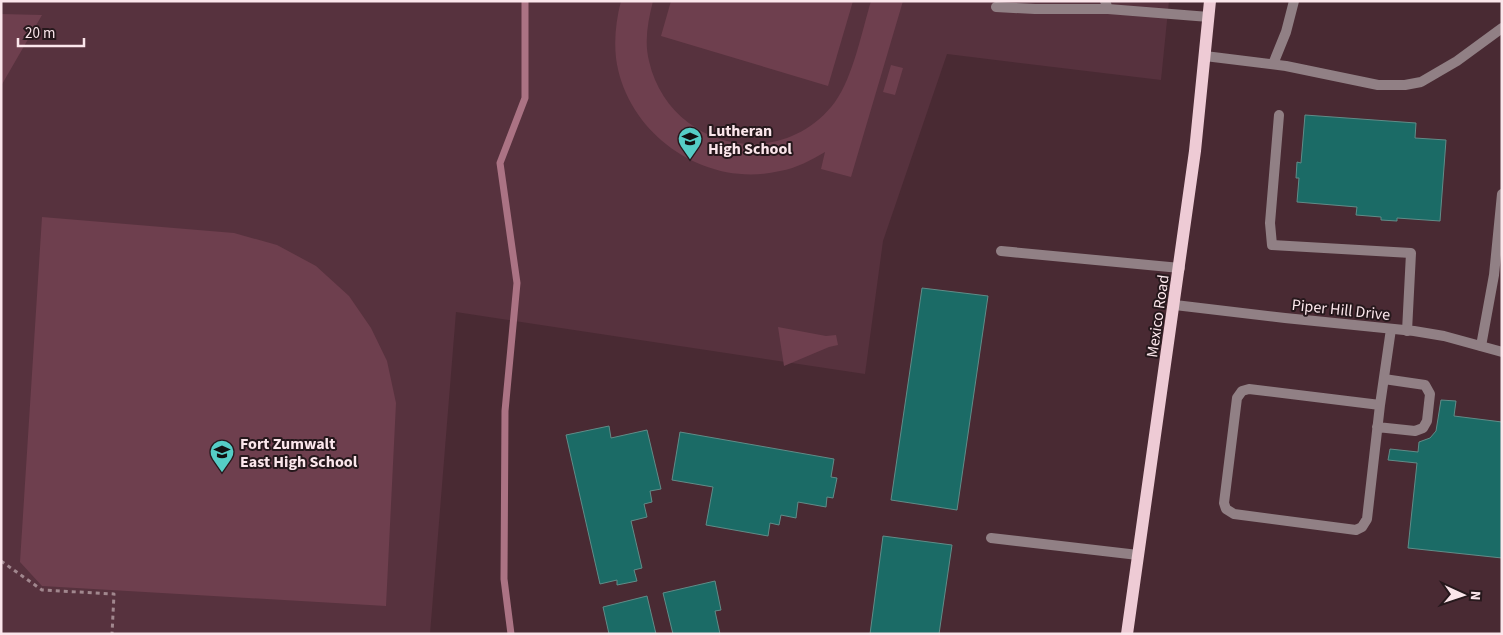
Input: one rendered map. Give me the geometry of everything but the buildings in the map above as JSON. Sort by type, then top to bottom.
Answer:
[{"type":"main road","name":"Mexico Road","points":[[1127,634],[1180,268],[1195,151],[1210,1]]},
{"type":"street","points":[[1272,64],[1286,32],[1294,1]]},
{"type":"street","points":[[996,7],[1106,5],[1209,17]]},
{"type":"street","points":[[1205,56],[1272,64],[1378,85],[1406,85],[1421,82],[1450,65],[1502,28]]},
{"type":"street","points":[[1279,115],[1270,223],[1272,245],[1411,253],[1407,331]]},
{"type":"street","points":[[1481,346],[1498,275],[1502,194]]},
{"type":"street","points":[[1001,251],[1180,268]]},
{"type":"street","name":"Piper Hill Drive","points":[[1175,305],[1444,336],[1502,352]]},
{"type":"street","points":[[1380,404],[1249,389],[1242,391],[1237,398],[1224,503],[1226,509],[1234,514],[1356,530],[1362,527],[1367,519],[1377,427],[1391,329]]},
{"type":"street","points":[[1377,427],[1415,431],[1423,428],[1427,421],[1430,394],[1425,385],[1384,379]]},
{"type":"street","points":[[991,538],[1138,555]]},
{"type":"path","points":[[1,561],[11,570],[42,590],[114,594],[112,634]]},
{"type":"shaded area","name":"Fort Zumwalt East High School","points":[[1,1],[1169,1],[1161,80],[947,54],[883,241],[865,374],[456,312],[430,634],[1,634]]},
{"type":"shaded area","points":[[621,1],[653,1],[647,31],[649,61],[661,91],[679,115],[702,132],[729,142],[758,144],[786,138],[812,125],[835,102],[847,80],[871,1],[903,1],[851,177],[821,169],[825,152],[792,168],[752,174],[724,172],[698,163],[674,150],[653,132],[635,110],[623,85],[616,58],[615,44]]},
{"type":"shaded area","points":[[671,1],[853,1],[828,86],[661,36]]},
{"type":"shaded area","points":[[1,14],[42,15],[1,86]]},
{"type":"shaded area","points":[[891,65],[903,68],[895,95],[883,92]]},
{"type":"shaded area","points":[[42,217],[234,233],[277,245],[316,266],[349,296],[371,328],[387,361],[396,403],[386,606],[42,586],[20,562]]},
{"type":"shaded area","points":[[778,327],[826,336],[836,335],[838,345],[784,366]]},
{"type":"waterway","points":[[511,634],[504,579],[505,411],[517,283],[500,163],[525,98],[525,1]]},
{"type":"place","name":"Lutheran High School","points":[[690,160]]},
{"type":"place","name":"Fort Zumwalt East High School","points":[[222,473]]}]
